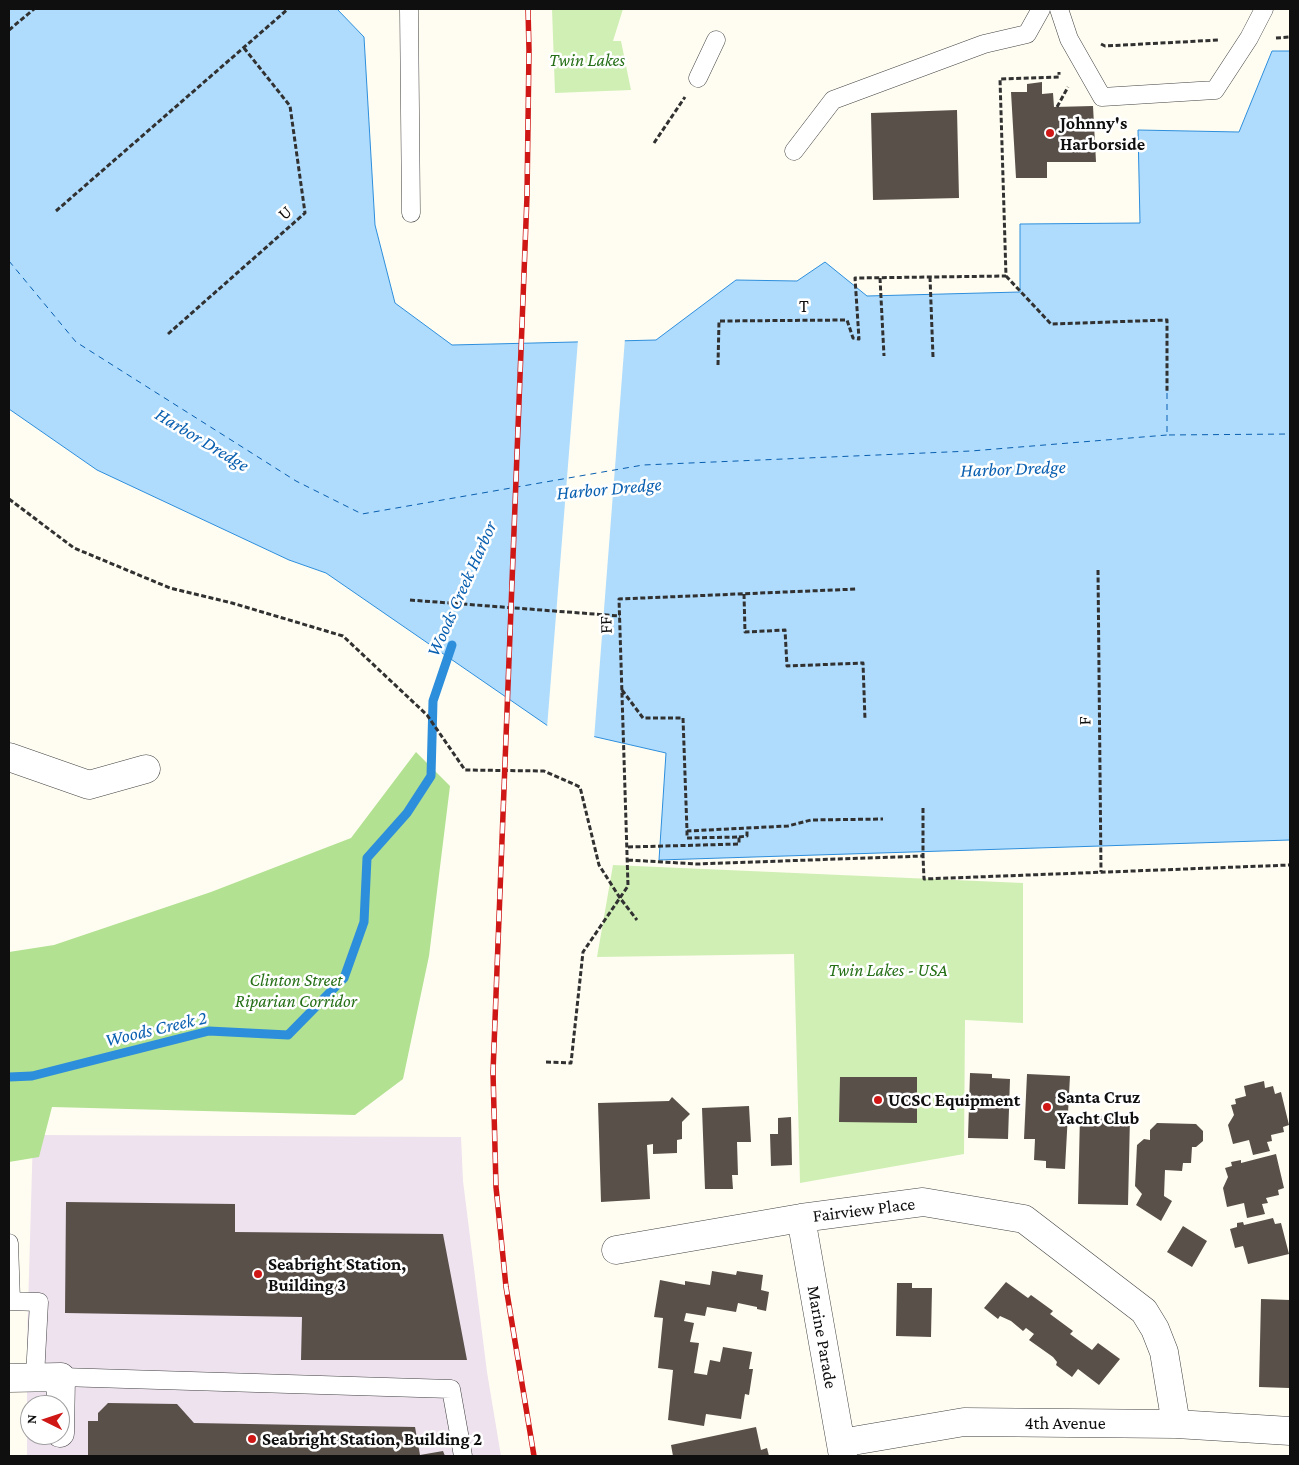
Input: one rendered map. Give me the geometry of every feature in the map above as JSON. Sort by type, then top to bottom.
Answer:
[{"type":"street","points":[[9,758],[89,785],[146,768]]},
{"type":"street","name":"Fairview Place","points":[[616,1250],[801,1218],[923,1202],[1024,1219],[1144,1312],[1156,1329],[1164,1352],[1176,1424]]},
{"type":"street","name":"Marine Parade","points":[[801,1218],[842,1450]]},
{"type":"street","points":[[35,1377],[43,1395]]},
{"type":"street","name":"4th Avenue","points":[[842,1450],[964,1422],[1176,1424],[1290,1431]]},
{"type":"lane","points":[[409,9],[411,212]]},
{"type":"lane","points":[[794,151],[833,100],[984,44],[1027,34],[1041,9]]},
{"type":"lane","points":[[1059,9],[1069,39],[1102,97],[1214,90],[1249,38],[1264,9]]},
{"type":"lane","points":[[698,78],[716,40]]},
{"type":"lane","points":[[9,1243],[10,1301],[39,1302],[35,1377],[451,1389],[463,1456]]},
{"type":"path","points":[[9,30],[34,9]]},
{"type":"path","points":[[56,211],[288,9]]},
{"type":"path","points":[[1270,38],[1290,37]]},
{"type":"path","points":[[1094,39],[1105,46],[1222,40]]},
{"type":"path","name":"U","points":[[168,334],[305,213],[290,106],[244,48]]},
{"type":"path","points":[[1058,68],[1060,77],[1000,80],[1006,276],[1051,324],[1167,320],[1167,393]]},
{"type":"path","points":[[654,143],[698,78]]},
{"type":"path","points":[[884,356],[880,278],[1006,276]]},
{"type":"path","points":[[930,277],[933,357]]},
{"type":"path","name":"T","points":[[718,365],[718,320],[848,320],[853,338],[859,339],[855,278],[880,278]]},
{"type":"path","points":[[9,499],[74,548],[170,588],[232,603],[343,636],[427,715],[466,770],[544,771],[580,787],[599,865],[637,920]]},
{"type":"path","name":"F","points":[[1098,570],[1101,872]]},
{"type":"path","name":"FF","points":[[546,1062],[571,1063],[583,952],[628,886],[619,599],[857,588]]},
{"type":"path","points":[[744,594],[745,632],[785,630],[787,666],[863,662],[865,720]]},
{"type":"path","points":[[410,600],[620,616]]},
{"type":"path","points":[[622,690],[643,718],[683,718],[687,838],[747,836],[747,829]]},
{"type":"path","points":[[923,808],[924,879],[1290,864]]},
{"type":"path","points":[[687,831],[788,826],[812,820],[883,819]]},
{"type":"path","points":[[628,847],[739,844],[739,837]]},
{"type":"path","points":[[628,860],[697,864],[923,856]]},
{"type":"shaded area","points":[[33,1135],[461,1137],[463,1181],[487,1372],[501,1456],[27,1456],[27,1445],[70,1445],[70,1395],[27,1395]]},
{"type":"green space","name":"Twin Lakes","points":[[552,9],[623,9],[613,41],[621,41],[631,90],[555,93]]},
{"type":"green space","name":"Clinton Street Riparian Corridor","points":[[416,752],[450,786],[429,956],[403,1079],[355,1115],[52,1107],[39,1157],[9,1162],[9,952],[54,945],[211,892],[351,838]]},
{"type":"green space","name":"Twin Lakes - USA","points":[[613,865],[1023,883],[1023,1023],[965,1020],[964,1154],[800,1183],[794,954],[597,957]]},
{"type":"water","points":[[9,9],[337,9],[364,37],[375,225],[395,303],[452,345],[656,340],[736,280],[797,281],[825,262],[867,296],[1020,292],[1020,224],[1140,223],[1138,130],[1239,132],[1272,51],[1290,51],[1290,840],[659,860],[666,753],[548,726],[326,573],[289,560],[97,470],[9,409]]},
{"type":"pier","points":[[625,338],[594,739],[547,728],[578,340]]},
{"type":"building","points":[[1042,82],[1042,94],[1053,93],[1054,107],[1093,106],[1096,162],[1047,162],[1047,178],[1016,178],[1011,92],[1027,92],[1027,84]]},
{"type":"building","points":[[957,110],[959,198],[873,200],[871,113]]},
{"type":"building","points":[[970,1073],[992,1074],[992,1078],[1010,1079],[1008,1139],[968,1138]]},
{"type":"building","name":"Santa Cruz Yacht Club","points":[[1027,1074],[1070,1076],[1065,1169],[1046,1168],[1046,1161],[1034,1160],[1035,1139],[1024,1139]]},
{"type":"building","name":"UCSC Equipment","points":[[840,1077],[917,1077],[917,1123],[839,1122]]},
{"type":"building","points":[[1264,1081],[1265,1088],[1273,1086],[1275,1094],[1281,1092],[1289,1125],[1283,1127],[1284,1132],[1271,1135],[1272,1141],[1267,1142],[1270,1151],[1253,1155],[1249,1140],[1233,1144],[1228,1125],[1234,1115],[1231,1105],[1236,1104],[1235,1099],[1246,1096],[1244,1086]]},
{"type":"building","points":[[672,1097],[690,1114],[682,1122],[682,1139],[677,1140],[677,1153],[653,1154],[653,1144],[647,1145],[650,1199],[601,1202],[598,1103],[669,1101]]},
{"type":"building","points":[[749,1106],[751,1142],[737,1142],[738,1175],[732,1175],[733,1189],[705,1189],[702,1108]]},
{"type":"building","points":[[1080,1115],[1130,1117],[1128,1205],[1078,1204]]},
{"type":"building","points":[[791,1117],[792,1165],[771,1166],[770,1134],[778,1134],[778,1118]]},
{"type":"building","points":[[1157,1123],[1196,1124],[1203,1131],[1203,1141],[1196,1147],[1192,1147],[1191,1163],[1183,1163],[1182,1171],[1165,1170],[1164,1196],[1172,1201],[1161,1221],[1136,1205],[1142,1194],[1135,1186],[1137,1145],[1144,1139],[1150,1140],[1150,1130]]},
{"type":"building","points":[[1276,1154],[1284,1188],[1278,1190],[1279,1195],[1266,1198],[1268,1203],[1262,1204],[1265,1214],[1247,1218],[1244,1203],[1227,1207],[1223,1188],[1228,1177],[1225,1168],[1232,1166],[1231,1162],[1241,1160],[1241,1163]]},
{"type":"building","name":"Seabright Station, Building 3","points":[[66,1202],[235,1204],[235,1232],[443,1234],[467,1360],[301,1360],[302,1317],[65,1313]]},
{"type":"building","points":[[1273,1218],[1275,1224],[1281,1223],[1289,1254],[1248,1264],[1243,1246],[1235,1248],[1230,1229],[1237,1227],[1237,1223],[1243,1222],[1244,1225]]},
{"type":"building","points":[[1183,1226],[1207,1241],[1192,1267],[1167,1252]]},
{"type":"building","points":[[712,1271],[736,1275],[737,1271],[763,1275],[761,1290],[769,1292],[766,1311],[738,1303],[736,1312],[707,1307],[705,1316],[686,1313],[684,1321],[694,1323],[690,1342],[699,1343],[694,1373],[707,1375],[710,1360],[720,1362],[723,1347],[752,1352],[749,1369],[753,1369],[749,1395],[745,1394],[741,1419],[706,1414],[704,1426],[668,1420],[673,1370],[658,1368],[663,1318],[654,1317],[660,1280],[685,1285],[685,1281],[710,1285]]},
{"type":"building","points":[[1006,1282],[1028,1298],[1031,1295],[1053,1311],[1050,1314],[1073,1331],[1070,1334],[1092,1350],[1098,1343],[1120,1359],[1099,1385],[1078,1369],[1072,1377],[1056,1365],[1057,1362],[1053,1357],[1029,1340],[1034,1334],[1026,1328],[1023,1331],[1011,1321],[1000,1316],[998,1319],[984,1308]]},
{"type":"building","points":[[897,1283],[912,1283],[912,1288],[932,1288],[931,1337],[896,1336]]},
{"type":"building","points":[[1261,1299],[1290,1300],[1289,1388],[1259,1387]]},
{"type":"building","name":"Seabright Station, Building 2","points":[[108,1403],[177,1404],[194,1423],[415,1427],[420,1455],[443,1451],[445,1456],[88,1456],[88,1421],[98,1421],[98,1413]]},
{"type":"building","points":[[756,1427],[761,1450],[767,1448],[769,1456],[673,1456],[671,1445]]},
{"type":"waterway","name":"Woods Creek 2","points":[[9,1077],[32,1076],[209,1031],[288,1035],[344,978],[364,922],[367,858],[407,813],[431,776],[433,701],[452,645]]},
{"type":"ferry route","points":[[9,261],[76,342],[296,481],[362,514],[643,465],[971,451],[1167,435]]},
{"type":"ferry route","points":[[1167,393],[1167,435],[1290,434]]},
{"type":"railway","points":[[528,9],[527,196],[493,1072],[496,1187],[506,1287],[534,1456]]},
{"type":"place","name":"Johnny's Harborside","points":[[1050,133]]},
{"type":"place","name":"UCSC Equipment","points":[[878,1100]]},
{"type":"place","name":"Santa Cruz Yacht Club","points":[[1047,1107]]},
{"type":"place","name":"Seabright Station, Building 3","points":[[258,1274]]},
{"type":"place","name":"Seabright Station, Building 2","points":[[252,1439]]},
{"type":"water label","name":"Harbor Dredge","points":[[202,440]]},
{"type":"water label","name":"Harbor Dredge","points":[[1013,469]]},
{"type":"water label","name":"Harbor Dredge","points":[[609,489]]},
{"type":"water label","name":"Woods Creek Harbor","points":[[462,589]]}]
